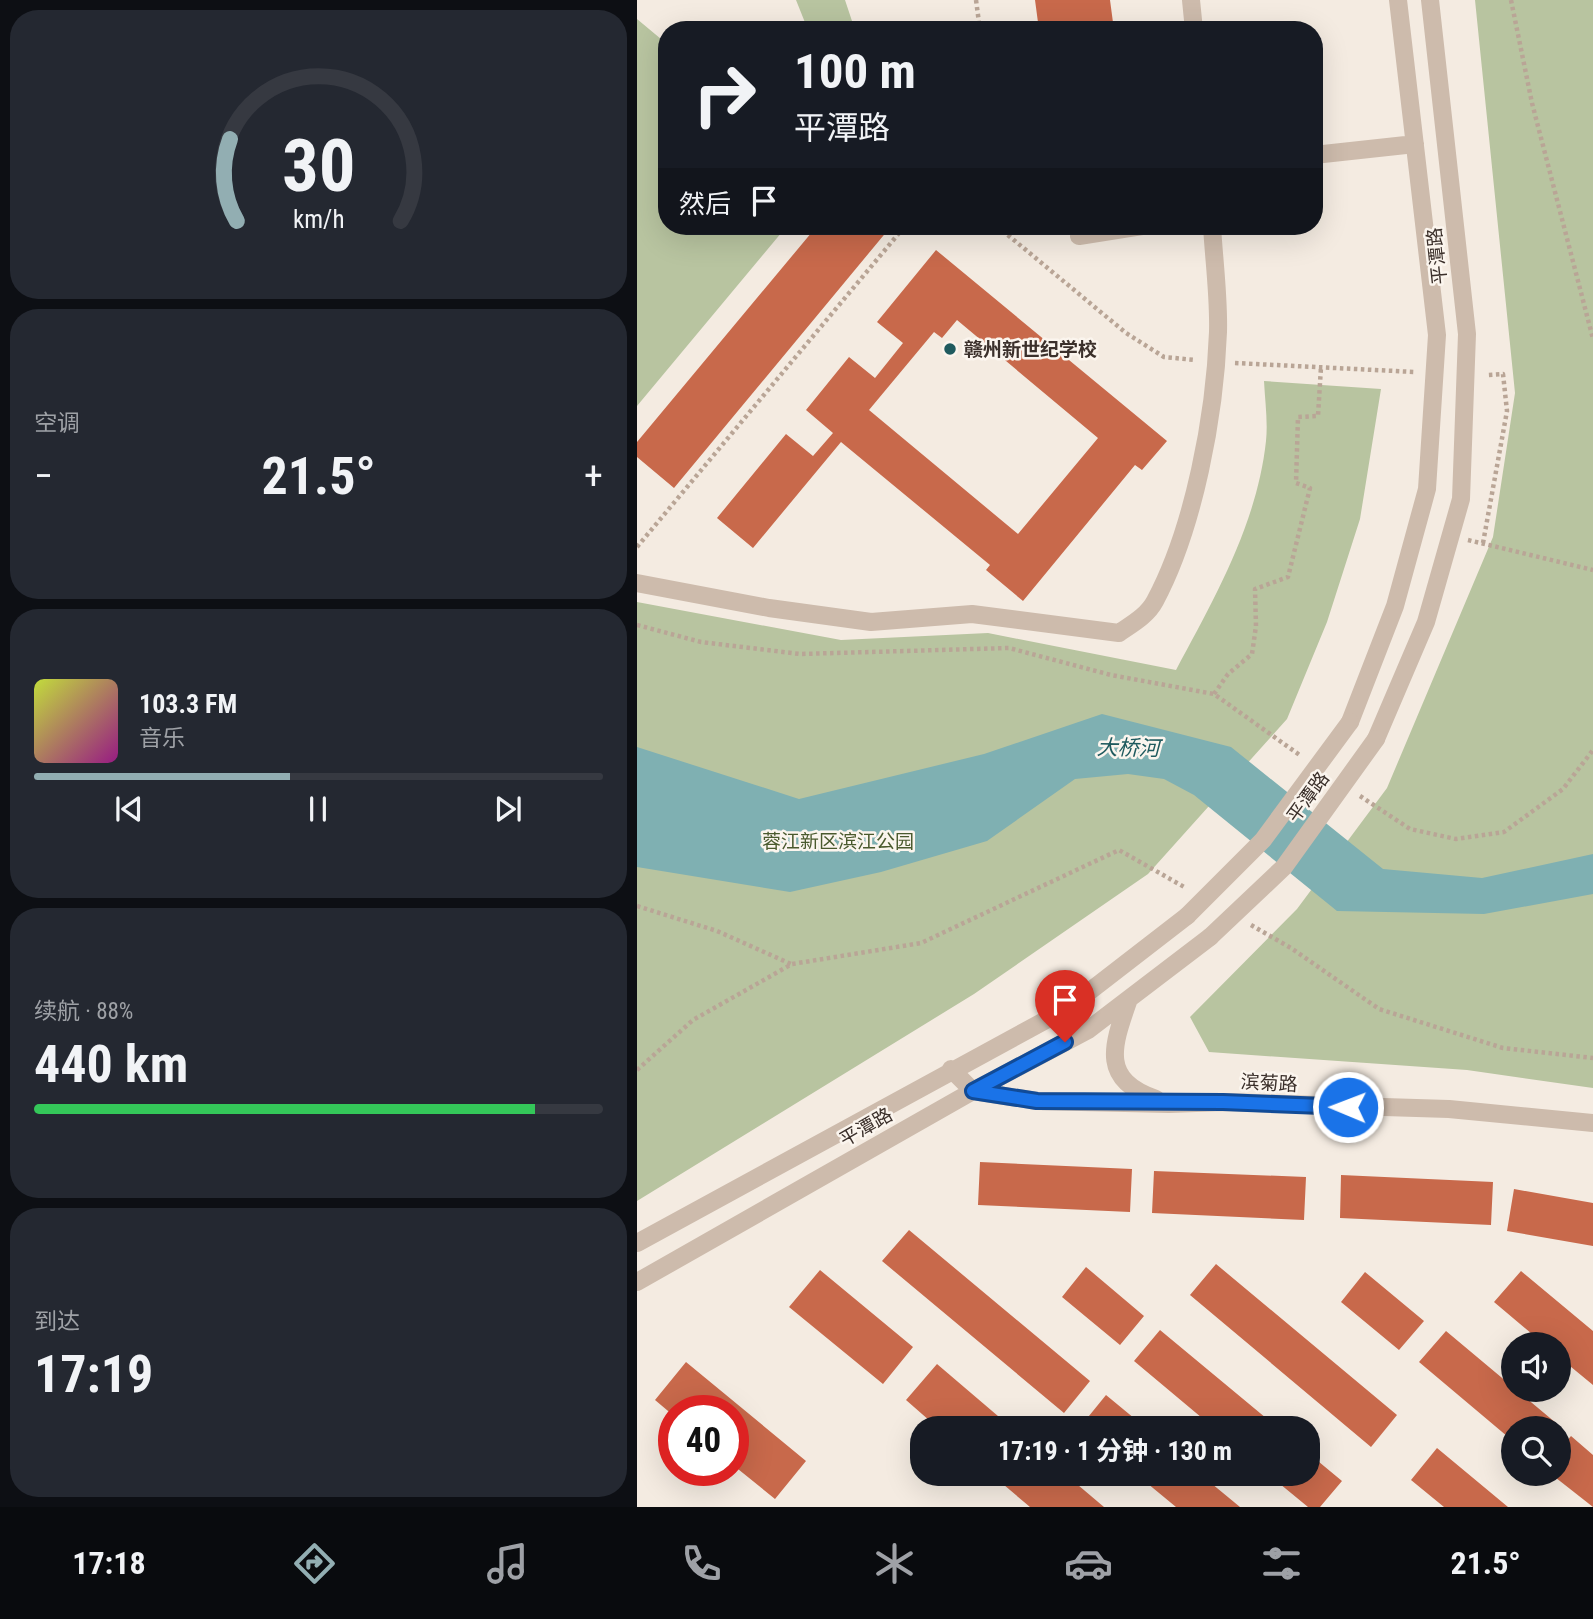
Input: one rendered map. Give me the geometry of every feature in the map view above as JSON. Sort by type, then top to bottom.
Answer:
[{"type":"street","points":[[1191,0],[1193,21]]},
{"type":"street","name":"平潭路","points":[[637,1242],[951,1069],[1068,1008],[1187,916],[1263,840],[1350,722],[1395,606],[1427,489],[1437,335],[1398,0]]},
{"type":"street","name":"平潭路","points":[[637,1282],[973,1091],[1088,1030],[1210,937],[1284,867],[1376,740],[1426,622],[1461,499],[1467,334],[1430,0]]},
{"type":"street","points":[[1323,154],[1415,144]]},
{"type":"street","points":[[1079,236],[1085,235]]},
{"type":"street","points":[[637,583],[769,608],[871,622],[972,614],[1119,633],[1143,617],[1154,602],[1185,524],[1204,450],[1218,331],[1213,235]]},
{"type":"street","points":[[1129,999],[1113,1044],[1116,1070],[1133,1091],[1169,1104]]},
{"type":"street","points":[[951,1069],[973,1091]]},
{"type":"street","name":"滨菊路","points":[[973,1091],[1037,1101],[1169,1104],[1223,1102],[1449,1109],[1593,1123]]},
{"type":"path","points":[[976,0],[979,21]]},
{"type":"path","points":[[1511,0],[1532,103],[1593,339]]},
{"type":"path","points":[[637,547],[897,235]]},
{"type":"path","points":[[1008,235],[1126,333],[1164,357],[1434,373]]},
{"type":"path","points":[[1213,694],[1228,674],[1252,654],[1256,625],[1255,589],[1288,577],[1310,488],[1296,483],[1298,417],[1318,416],[1321,367]]},
{"type":"path","points":[[1465,376],[1503,374],[1507,411],[1483,543]]},
{"type":"path","points":[[1450,537],[1593,570]]},
{"type":"path","points":[[637,625],[701,642],[800,654],[1009,648],[1111,675],[1213,694],[1307,761]]},
{"type":"path","points":[[1353,791],[1410,830],[1456,839],[1504,832],[1563,789],[1593,750]]},
{"type":"path","points":[[637,906],[717,931],[792,964]]},
{"type":"green space","points":[[796,0],[845,0],[852,21],[804,21]]},
{"type":"green space","points":[[1475,0],[1593,0],[1593,1088],[1467,1070],[1209,1052],[1190,1017],[1297,909],[1387,788],[1493,537],[1515,393]]},
{"type":"green space","points":[[637,19],[658,36],[658,235],[780,235],[637,406]]},
{"type":"green space","name":"蓉江新区滨江公园","points":[[1264,381],[1381,389],[1360,519],[1327,622],[1287,719],[1148,874],[974,994],[637,1201],[637,602],[841,640],[988,633],[1176,670],[1232,559],[1254,502],[1266,441]]},
{"type":"water","name":"大桥河","points":[[1102,714],[1231,747],[1383,869],[1482,878],[1593,854],[1593,894],[1484,914],[1337,911],[1194,795],[1164,779],[1128,774],[1075,779],[987,841],[881,872],[790,892],[637,867],[637,747],[799,799],[984,754]]},
{"type":"building","points":[[1035,0],[1110,0],[1113,21],[1038,21]]},
{"type":"building","points":[[810,235],[884,235],[674,488],[637,457],[637,442]]},
{"type":"building","points":[[936,250],[1167,441],[1142,470],[1135,465],[1023,601],[986,570],[990,565],[841,442],[753,548],[717,518],[786,434],[813,456],[833,433],[806,410],[849,357],[875,378],[903,343],[877,322]],"holes":[[[957,320],[1098,438],[1018,534],[869,410],[934,332],[942,338]]]},
{"type":"building","points":[[980,1162],[1132,1169],[1130,1212],[978,1205]]},
{"type":"building","points":[[1154,1171],[1306,1177],[1304,1220],[1152,1213]]},
{"type":"building","points":[[1341,1175],[1493,1182],[1491,1225],[1340,1218]]},
{"type":"building","points":[[1514,1189],[1593,1203],[1593,1246],[1507,1231]]},
{"type":"building","points":[[909,1230],[1090,1381],[1064,1413],[882,1261]]},
{"type":"building","points":[[1216,1264],[1397,1415],[1371,1447],[1190,1295]]},
{"type":"building","points":[[1086,1267],[1144,1316],[1120,1345],[1062,1297]]},
{"type":"building","points":[[820,1270],[913,1347],[883,1384],[789,1307]]},
{"type":"building","points":[[1521,1271],[1593,1331],[1593,1385],[1571,1367],[1571,1332],[1530,1332],[1494,1302]]},
{"type":"building","points":[[1365,1272],[1424,1321],[1399,1350],[1341,1302]]},
{"type":"building","points":[[1160,1330],[1264,1416],[1200,1416],[1134,1361]]},
{"type":"building","points":[[1446,1331],[1501,1377],[1501,1402],[1531,1402],[1548,1416],[1501,1416],[1501,1431],[1419,1362]]},
{"type":"building","points":[[686,1362],[726,1395],[659,1395]]},
{"type":"building","points":[[937,1364],[998,1416],[924,1416],[906,1400]]},
{"type":"building","points":[[1106,1395],[1131,1416],[1089,1416]]},
{"type":"building","points":[[749,1414],[806,1461],[775,1499],[749,1478]]},
{"type":"building","points":[[1571,1436],[1593,1455],[1593,1507],[1566,1486],[1571,1486]]},
{"type":"building","points":[[1437,1448],[1508,1507],[1444,1507],[1411,1480]]},
{"type":"building","points":[[1320,1463],[1342,1481],[1320,1507],[1308,1507],[1283,1486],[1320,1486]]},
{"type":"building","points":[[1005,1486],[1079,1486],[1104,1507],[1030,1507]]},
{"type":"building","points":[[1151,1486],[1215,1486],[1240,1507],[1176,1507]]},
{"type":"place","name":"赣州新世纪学校","points":[[950,349]]},
{"type":"route","points":[[1065,1042],[973,1091],[1037,1101],[1169,1104],[1223,1102],[1348,1107]]}]
